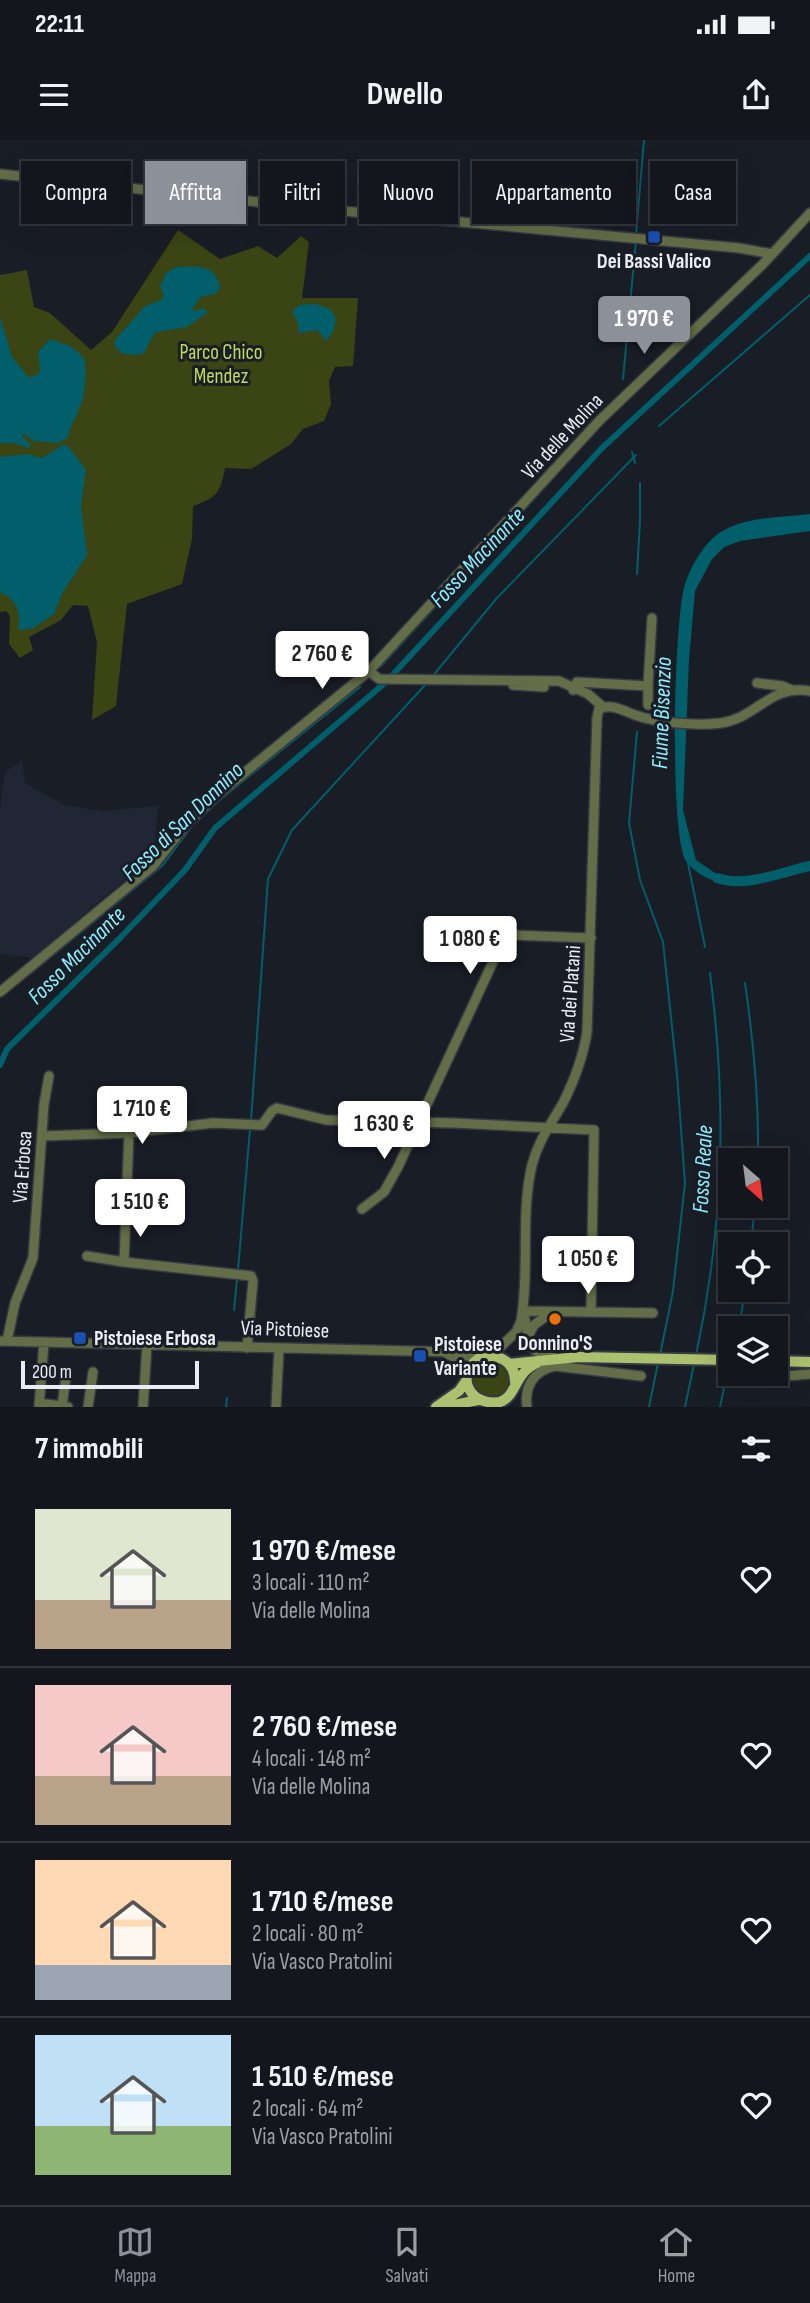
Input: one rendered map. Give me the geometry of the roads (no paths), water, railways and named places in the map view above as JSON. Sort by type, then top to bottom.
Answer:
[{"type":"main road","points":[[491,1356],[508,1362],[634,1357],[718,1360]]},
{"type":"main road","name":"Via Pistoiese","points":[[478,1359],[491,1356]]},
{"type":"main road","points":[[436,1407],[456,1394],[478,1359]]},
{"type":"main road","points":[[445,1407],[503,1404],[515,1382],[527,1368],[543,1360]]},
{"type":"main road","points":[[788,1361],[810,1362]]},
{"type":"main road","points":[[508,1362],[514,1372],[515,1382]]},
{"type":"main road","points":[[466,1377],[471,1394],[482,1403]]},
{"type":"street","points":[[0,174],[322,209],[739,248],[772,254]]},
{"type":"street","name":"Via delle Molina","points":[[0,992],[153,866],[185,826],[216,796],[369,671],[598,421],[772,254],[810,213]]},
{"type":"street","points":[[648,705],[652,618]]},
{"type":"street","points":[[369,671],[375,678],[385,679],[496,679],[515,686],[574,689],[601,708],[614,708],[649,720],[702,723],[720,723],[744,716],[778,693],[792,690],[810,691]]},
{"type":"street","points":[[574,689],[577,682],[648,685]]},
{"type":"street","points":[[757,683],[792,690]]},
{"type":"street","name":"Via dei Platani","points":[[491,1356],[508,1342],[519,1327],[523,1311],[529,1177],[538,1144],[574,1081],[583,1056],[588,1028],[597,718],[601,708]]},
{"type":"street","points":[[362,1209],[377,1200],[387,1188],[505,936],[591,938]]},
{"type":"street","name":"Via Erbosa","points":[[4,1341],[15,1303],[33,1258],[49,1076]]},
{"type":"street","points":[[42,1136],[129,1133],[206,1124],[260,1125],[265,1123],[274,1109],[284,1109],[323,1120],[594,1130],[591,1311]]},
{"type":"street","points":[[124,1262],[129,1133]]},
{"type":"street","points":[[87,1256],[250,1275],[253,1281],[247,1348]]},
{"type":"street","points":[[523,1311],[653,1313]]},
{"type":"street","name":"Via dei Platani","points":[[523,1311],[528,1337]]},
{"type":"street","points":[[554,1311],[532,1327],[528,1337],[529,1344],[537,1352],[559,1358]]},
{"type":"street","name":"Via Pistoiese","points":[[4,1341],[456,1352],[478,1359]]},
{"type":"street","points":[[44,1342],[39,1405],[68,1407]]},
{"type":"street","name":"Via dei Platani","points":[[508,1342],[508,1362]]},
{"type":"street","points":[[143,1407],[146,1345]]},
{"type":"street","points":[[276,1407],[279,1349]]},
{"type":"street","points":[[442,1353],[458,1359],[466,1377]]},
{"type":"street","points":[[527,1407],[525,1392],[537,1373],[547,1368],[555,1366],[641,1376]]},
{"type":"street","points":[[88,1407],[93,1372]]},
{"type":"street","points":[[788,1376],[810,1374]]},
{"type":"street","points":[[62,1406],[66,1377]]},
{"type":"water","points":[[177,267],[205,268],[215,275],[220,289],[215,294],[201,297],[192,309],[194,311],[204,308],[208,312],[187,327],[156,332],[143,353],[121,353],[115,346],[115,340],[145,306],[161,300],[164,295],[160,287],[166,273]]},
{"type":"water","points":[[314,304],[329,309],[335,317],[334,327],[327,341],[317,330],[299,333],[298,323],[292,312],[299,305]]},
{"type":"water","points":[[0,317],[12,357],[29,378],[38,374],[38,352],[50,339],[72,347],[84,358],[82,400],[68,437],[59,443],[34,441],[23,433],[22,436],[31,445],[29,448],[14,443],[0,443]]},
{"type":"water","points":[[63,445],[68,446],[86,470],[81,506],[87,555],[62,594],[54,614],[33,628],[21,630],[18,628],[19,616],[16,607],[0,592],[0,457],[27,454],[42,458]]},
{"type":"water","points":[[810,514],[810,531],[740,541],[724,547],[712,559],[695,591],[689,660],[683,810],[696,860],[718,875],[729,877],[727,885],[694,870],[686,861],[681,843],[677,811],[675,725],[678,638],[685,584],[700,553],[723,531],[759,519]]},
{"type":"waterway","points":[[636,235],[644,140]]},
{"type":"waterway","points":[[623,379],[636,241]]},
{"type":"waterway","name":"Fosso Macinante","points":[[0,1065],[7,1049],[185,870],[215,828],[386,682],[602,448],[810,256]]},
{"type":"waterway","points":[[659,426],[810,295]]},
{"type":"waterway","name":"Fosso di San Donnino","points":[[587,441],[598,429]]},
{"type":"waterway","points":[[632,452],[635,463]]},
{"type":"waterway","points":[[432,677],[496,599],[636,455]]},
{"type":"waterway","name":"Fosso di San Donnino","points":[[381,666],[555,476]]},
{"type":"waterway","points":[[637,574],[640,483]]},
{"type":"waterway","points":[[251,1120],[268,879],[292,830],[426,684]]},
{"type":"waterway","name":"Fosso di San Donnino","points":[[25,978],[163,865],[192,826],[216,803],[360,687]]},
{"type":"waterway","points":[[637,732],[629,823],[640,880],[663,942],[685,1183],[673,1291],[660,1355]]},
{"type":"waterway","points":[[688,863],[705,947]]},
{"type":"waterway","name":"Fiume Bisenzio","points":[[717,878],[728,881],[752,880],[810,866]]},
{"type":"waterway","name":"Fosso Reale","points":[[696,1355],[712,1259],[720,1164],[719,1070],[710,973]]},
{"type":"waterway","points":[[745,983],[755,1071],[758,1148]]},
{"type":"waterway","points":[[238,1270],[250,1129]]},
{"type":"waterway","points":[[752,1232],[754,1218]]},
{"type":"waterway","points":[[234,1310],[237,1279]]},
{"type":"waterway","points":[[741,1316],[743,1302]]},
{"type":"waterway","points":[[649,1407],[658,1363]]},
{"type":"waterway","name":"Fosso Reale","points":[[685,1407],[694,1364]]},
{"type":"waterway","points":[[720,1407],[724,1386]]},
{"type":"waterway","points":[[226,1407],[227,1398]]},
{"type":"place","name":"Dei Bassi Valico","points":[[654,237]]},
{"type":"place","name":"Donnino'S","points":[[555,1319]]},
{"type":"place","name":"Pistoiese Erbosa","points":[[80,1338]]},
{"type":"place","name":"Pistoiese Variante","points":[[420,1356]]},
{"type":"park label","name":"Parco Chico Mendez","points":[[221,364]]}]
